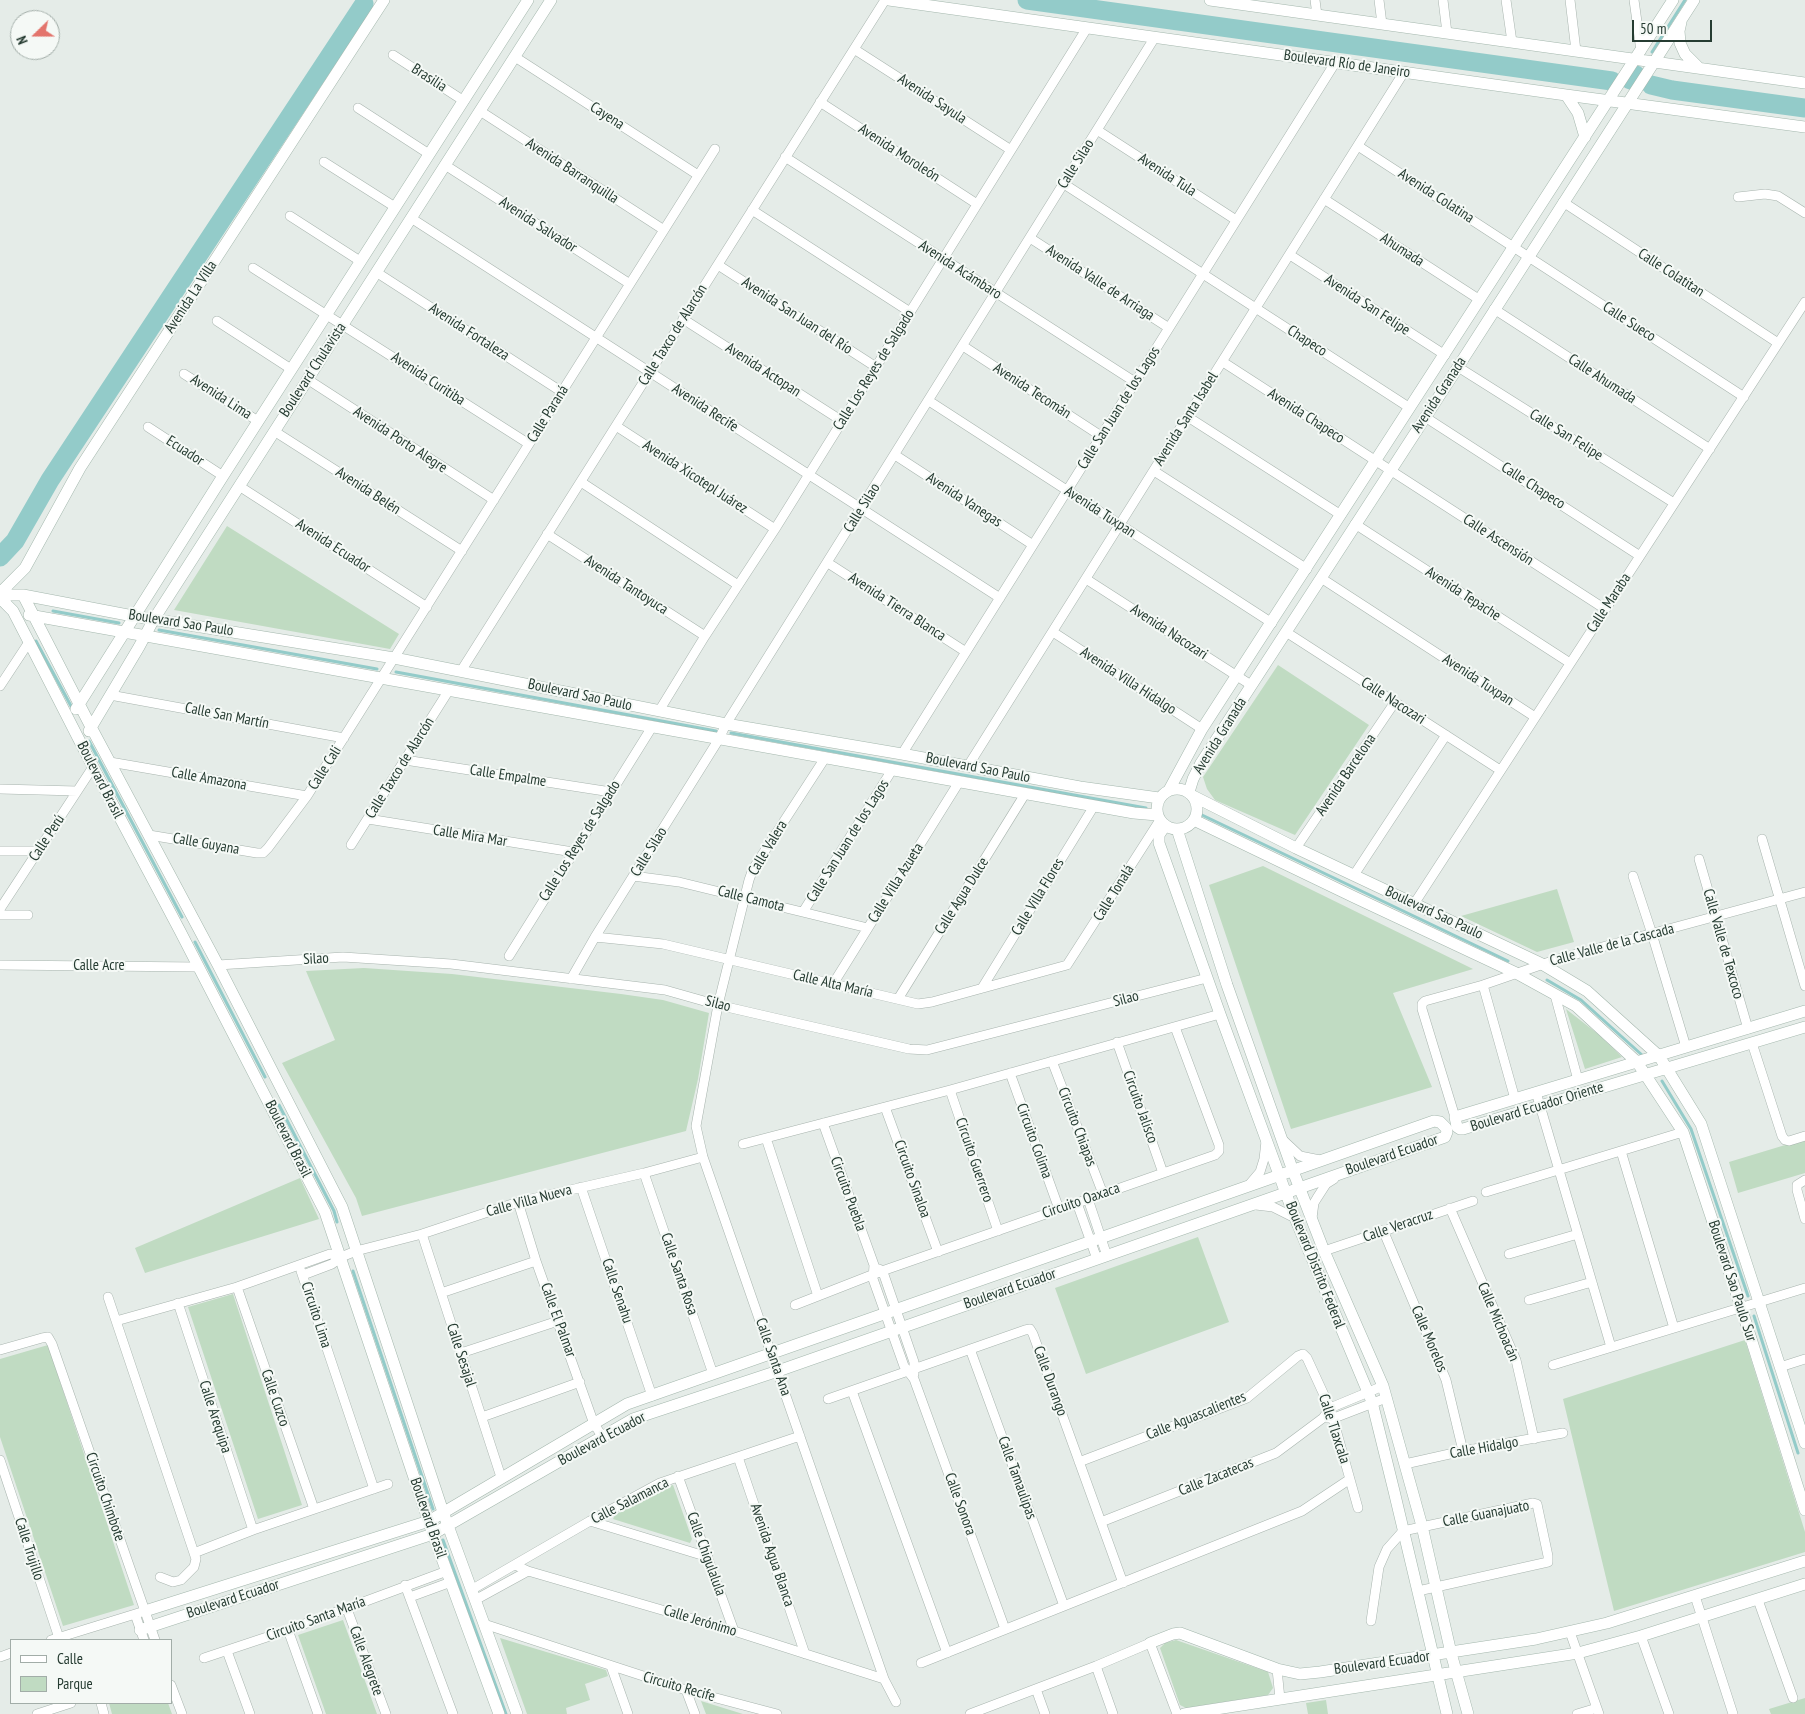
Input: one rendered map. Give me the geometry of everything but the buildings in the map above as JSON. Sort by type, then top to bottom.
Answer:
[{"type":"main road","name":"Avenida La Villa","points":[[0,596],[25,568],[80,468],[384,0]]},
{"type":"main road","name":"Boulevard Chulavista","points":[[69,720],[528,0]]},
{"type":"main road","name":"Boulevard Chulavista","points":[[81,743],[154,619],[238,486],[552,0]]},
{"type":"main road","name":"Boulevard Río de Janeiro","points":[[889,0],[1627,104],[1805,127]]},
{"type":"main road","points":[[1210,0],[1251,3],[1317,15],[1576,51],[1638,55],[1654,62],[1805,83]]},
{"type":"main road","name":"Avenida Granada","points":[[1170,790],[1202,729],[1673,0]]},
{"type":"main road","name":"Avenida Granada","points":[[1191,794],[1192,780],[1201,763],[1694,0]]},
{"type":"main road","points":[[1681,19],[1680,43],[1685,54],[1699,68]]},
{"type":"main road","points":[[1566,95],[1578,113],[1585,137]]},
{"type":"main road","name":"Boulevard Sao Paulo","points":[[0,596],[23,595],[134,616],[394,658],[726,724],[1080,787],[1159,798]]},
{"type":"main road","name":"Boulevard Brasil","points":[[23,595],[218,965],[342,1207],[443,1512],[517,1714]]},
{"type":"main road","name":"Boulevard Brasil","points":[[0,596],[13,611],[325,1212],[433,1534],[499,1714]]},
{"type":"main road","name":"Boulevard Sao Paulo","points":[[13,611],[123,633],[1134,813],[1161,821]]},
{"type":"main road","points":[[1176,788],[1191,794],[1197,808],[1194,820],[1184,828],[1177,830],[1161,821],[1156,809],[1159,798],[1164,793],[1176,788]]},
{"type":"main road","name":"Boulevard Sao Paulo","points":[[1191,794],[1296,848],[1542,964],[1586,991],[1659,1056]]},
{"type":"main road","name":"Boulevard Sao Paulo","points":[[1194,820],[1516,973],[1576,1006],[1637,1062]]},
{"type":"main road","name":"Boulevard Distrito Federal","points":[[1161,821],[1159,843],[1212,992],[1295,1218],[1372,1402],[1447,1714]]},
{"type":"main road","name":"Boulevard Distrito Federal","points":[[1177,830],[1227,985],[1293,1171],[1324,1251],[1383,1386],[1412,1487],[1451,1653],[1468,1714]]},
{"type":"main road","points":[[180,931],[195,922]]},
{"type":"main road","name":"Boulevard Ecuador Oriente","points":[[1805,1011],[1455,1117],[1458,1127],[1463,1129],[1805,1027]]},
{"type":"main road","name":"Boulevard Sao Paulo Sur","points":[[1659,1056],[1701,1124],[1805,1443]]},
{"type":"main road","name":"Boulevard Sao Paulo Sur","points":[[1637,1062],[1683,1132],[1805,1510]]},
{"type":"main road","name":"Boulevard Ecuador","points":[[140,1613],[429,1520],[627,1404],[1434,1121],[1440,1122],[1446,1128],[1445,1137],[778,1371],[633,1418],[433,1534],[145,1632]]},
{"type":"main road","name":"Boulevard Ecuador","points":[[1150,1642],[1180,1633],[1277,1669],[1300,1674],[1310,1673],[1451,1653],[1606,1624],[1805,1561]]},
{"type":"main road","name":"Boulevard Ecuador","points":[[1184,1714],[1578,1653],[1641,1636],[1805,1584]]},
{"type":"street","name":"Calle Taxco de Alarcón","points":[[461,671],[885,0]]},
{"type":"street","points":[[1315,0],[1317,15]]},
{"type":"street","points":[[1379,0],[1382,24]]},
{"type":"street","points":[[1443,0],[1448,33]]},
{"type":"street","points":[[1506,0],[1512,42]]},
{"type":"street","points":[[1570,0],[1576,51]]},
{"type":"street","points":[[1634,0],[1638,55]]},
{"type":"street","name":"Calle Los Reyes de Salgado","points":[[659,711],[704,636],[775,529],[1087,28]]},
{"type":"street","name":"Calle Silao","points":[[571,979],[595,937],[719,739],[726,724],[1155,37]]},
{"type":"street","name":"Avenida Sayula","points":[[854,49],[1011,150]]},
{"type":"street","name":"Brasilia","points":[[393,55],[464,101]]},
{"type":"street","name":"Cayena","points":[[515,57],[698,175]]},
{"type":"street","name":"Calle San Juan de los Lagos","points":[[902,754],[1335,63]]},
{"type":"street","name":"Avenida Santa Isabel","points":[[968,766],[1404,72]]},
{"type":"street","name":"Avenida Moroleón","points":[[820,102],[977,204]]},
{"type":"street","points":[[358,108],[429,154]]},
{"type":"street","name":"Avenida Barranquilla","points":[[480,111],[664,230]]},
{"type":"street","name":"Avenida Tula","points":[[1097,130],[1236,220]]},
{"type":"street","name":"Avenida Colatina","points":[[1358,146],[1514,247]]},
{"type":"street","name":"Calle Paraná","points":[[382,678],[715,149]]},
{"type":"street","name":"Avenida Acámbaro","points":[[786,157],[1135,382]]},
{"type":"street","points":[[324,162],[395,207]]},
{"type":"street","name":"Avenida Salvador","points":[[445,165],[630,284]]},
{"type":"street","points":[[1064,184],[1203,274]]},
{"type":"street","points":[[1738,197],[1765,194],[1778,196],[1805,213]]},
{"type":"street","name":"Ahumada","points":[[1324,199],[1480,300]]},
{"type":"street","name":"Calle Colatitan","points":[[1563,202],[1778,344]]},
{"type":"street","points":[[752,210],[910,312]]},
{"type":"street","points":[[290,216],[360,261]]},
{"type":"street","name":"Avenida Recife","points":[[411,218],[1000,598]]},
{"type":"street","name":"Avenida Valle de Arriaga","points":[[1030,238],[1169,328]]},
{"type":"street","name":"Calle Sueco","points":[[1514,247],[1744,397]]},
{"type":"street","name":"Avenida San Felipe","points":[[1290,255],[1445,355]]},
{"type":"street","name":"Avenida San Juan del Río","points":[[718,265],[876,367]]},
{"type":"street","name":"Avenida Curitiba","points":[[253,268],[529,444]]},
{"type":"street","name":"Avenida Fortaleza","points":[[376,272],[562,392]]},
{"type":"street","name":"Chapeco","points":[[1203,274],[1410,408]]},
{"type":"street","name":"Calle Maraba","points":[[1414,904],[1805,302]]},
{"type":"street","name":"Calle Ahumada","points":[[1494,309],[1710,449]]},
{"type":"street","name":"Avenida Actopan","points":[[684,319],[842,421]]},
{"type":"street","points":[[217,321],[291,369]]},
{"type":"street","name":"Avenida Tecomán","points":[[963,346],[1101,436]]},
{"type":"street","name":"Avenida Chapeco","points":[[1222,362],[1390,470]]},
{"type":"street","name":"Calle San Felipe","points":[[1458,367],[1674,503]]},
{"type":"street","name":"Avenida Lima","points":[[184,374],[258,421]]},
{"type":"street","name":"Avenida Porto Alegre","points":[[307,380],[494,500]]},
{"type":"street","name":"Avenida Tuxpan","points":[[929,401],[1272,623]]},
{"type":"street","points":[[1188,417],[1341,515]]},
{"type":"street","name":"Calle Chapeco","points":[[1425,417],[1640,556]]},
{"type":"street","name":"Avenida Xicotepl Juárez","points":[[616,426],[775,529]]},
{"type":"street","name":"Ecuador","points":[[148,427],[223,476]]},
{"type":"street","name":"Avenida Belén","points":[[274,431],[462,551]]},
{"type":"street","name":"Avenida Vanegas","points":[[895,455],[1033,545]]},
{"type":"street","name":"Calle Ascensión","points":[[1390,470],[1605,609]]},
{"type":"street","points":[[1154,471],[1306,569]]},
{"type":"street","points":[[580,482],[738,585]]},
{"type":"street","name":"Avenida Ecuador","points":[[238,486],[426,607]]},
{"type":"street","name":"Avenida Tepache","points":[[1355,524],[1570,663]]},
{"type":"street","name":"Avenida Tantoyuca","points":[[547,534],[704,636]]},
{"type":"street","name":"Avenida Tierra Blanca","points":[[828,563],[966,652]]},
{"type":"street","name":"Avenida Tuxpan","points":[[1321,578],[1535,717]]},
{"type":"street","name":"Avenida Nacozari","points":[[1086,579],[1252,685]]},
{"type":"street","name":"Avenida Villa Hidalgo","points":[[1053,632],[1202,729]]},
{"type":"street","name":"Calle Nacozari","points":[[1286,632],[1500,770]]},
{"type":"street","points":[[0,686],[29,642]]},
{"type":"street","name":"Calle Cali","points":[[263,853],[308,796],[382,678]]},
{"type":"street","name":"Calle Taxco de Alarcón","points":[[351,845],[449,690]]},
{"type":"street","name":"Calle San Martín","points":[[110,694],[344,738]]},
{"type":"street","name":"Avenida Barcelona","points":[[1296,848],[1395,702]]},
{"type":"street","name":"Calle Los Reyes de Salgado","points":[[509,956],[652,727]]},
{"type":"street","points":[[1354,875],[1446,735]]},
{"type":"street","name":"Calle Valera","points":[[718,1004],[753,869],[825,758]]},
{"type":"street","name":"Calle Empalme","points":[[405,760],[611,792]]},
{"type":"street","name":"Calle Amazona","points":[[110,762],[308,796]]},
{"type":"street","name":"Calle Perú","points":[[0,909],[93,768]]},
{"type":"street","name":"Calle San Juan de los Lagos","points":[[803,912],[892,770]]},
{"type":"street","name":"Calle Villa Azueta","points":[[833,984],[959,782]]},
{"type":"street","points":[[0,789],[77,791]]},
{"type":"street","name":"Calle Agua Dulce","points":[[898,999],[1026,794]]},
{"type":"street","name":"Calle Villa Flores","points":[[982,988],[1094,806]]},
{"type":"street","name":"Calle Mira Mar","points":[[368,819],[573,852]]},
{"type":"street","name":"Calle Tonalá","points":[[1067,965],[1161,821]]},
{"type":"street","name":"Calle Guyana","points":[[149,834],[263,853]]},
{"type":"street","points":[[1762,839],[1805,986]]},
{"type":"street","points":[[0,851],[38,851]]},
{"type":"street","name":"Calle Valle de Texcoco","points":[[1699,859],[1748,1029]]},
{"type":"street","name":"Calle Camota","points":[[633,876],[679,882],[868,928]]},
{"type":"street","points":[[1633,876],[1686,1048]]},
{"type":"street","name":"Calle Valle de la Cascada","points":[[1455,1117],[1422,1009],[1422,1004],[1425,1001],[1483,985],[1542,964],[1805,892]]},
{"type":"street","points":[[0,915],[28,915]]},
{"type":"street","name":"Calle Alta María","points":[[595,937],[663,944],[918,1004],[932,1002],[1067,965]]},
{"type":"street","name":"Silao","points":[[218,965],[343,958],[451,964],[665,990],[909,1049],[927,1050],[1207,978]]},
{"type":"street","name":"Calle Acre","points":[[0,965],[198,966]]},
{"type":"street","points":[[1212,992],[1227,985]]},
{"type":"street","points":[[1483,985],[1515,1099]]},
{"type":"street","points":[[1555,995],[1578,1080]]},
{"type":"street","name":"Calle Santa Ana","points":[[718,1004],[696,1126],[703,1157],[884,1679],[896,1702]]},
{"type":"street","points":[[743,1144],[950,1090],[1220,1014]]},
{"type":"street","name":"Circuito Oaxaca","points":[[795,1305],[876,1270],[938,1252],[1215,1154],[1219,1151],[1219,1145],[1175,1027]]},
{"type":"street","name":"Circuito Jalisco","points":[[1117,1042],[1163,1173]]},
{"type":"street","points":[[1752,1042],[1782,1136],[1785,1140],[1789,1141],[1805,1136]]},
{"type":"street","name":"Circuito Chiapas","points":[[1052,1060],[1103,1194]]},
{"type":"street","name":"Circuito Colima","points":[[1010,1073],[1059,1209]]},
{"type":"street","name":"Circuito Guerrero","points":[[950,1090],[998,1231]]},
{"type":"street","points":[[1536,1092],[1611,1347]]},
{"type":"street","name":"Circuito Sinaloa","points":[[885,1107],[938,1252]]},
{"type":"street","name":"Circuito Puebla","points":[[823,1123],[911,1370]]},
{"type":"street","points":[[1486,1192],[1683,1132]]},
{"type":"street","points":[[766,1138],[818,1296]]},
{"type":"street","points":[[1248,1186],[1260,1172],[1267,1138]]},
{"type":"street","points":[[1282,1138],[1300,1156],[1313,1160],[1322,1160]]},
{"type":"street","points":[[1621,1151],[1674,1328]]},
{"type":"street","name":"Calle Villa Nueva","points":[[301,1270],[332,1264],[341,1257],[356,1251],[422,1234],[518,1202],[644,1173],[703,1157]]},
{"type":"street","name":"Calle Santa Rosa","points":[[644,1173],[713,1374]]},
{"type":"street","points":[[1312,1218],[1314,1203],[1321,1191],[1326,1184],[1342,1173]]},
{"type":"street","points":[[1805,1180],[1797,1185],[1797,1190],[1805,1220]]},
{"type":"street","name":"Calle Senahu","points":[[581,1186],[652,1396]]},
{"type":"street","points":[[1088,1199],[1096,1240]]},
{"type":"street","name":"Calle Veracruz","points":[[1324,1251],[1473,1201]]},
{"type":"street","name":"Calle El Palmar","points":[[518,1202],[536,1261],[594,1424],[602,1436]]},
{"type":"street","points":[[1077,1203],[1096,1240],[1102,1257]]},
{"type":"street","points":[[1251,1205],[1262,1204],[1295,1218]]},
{"type":"street","name":"Calle Michoacán","points":[[1450,1208],[1516,1360],[1534,1439]]},
{"type":"street","name":"Calle Morelos","points":[[1383,1230],[1446,1380],[1463,1451]]},
{"type":"street","name":"Calle Sesajal","points":[[422,1234],[501,1477]]},
{"type":"street","points":[[1509,1254],[1578,1234]]},
{"type":"street","points":[[441,1293],[536,1261]]},
{"type":"street","name":"Circuito Lima","points":[[116,1321],[301,1270],[374,1489]]},
{"type":"street","points":[[1529,1300],[1592,1282]]},
{"type":"street","name":"Calle Cuzco","points":[[237,1287],[314,1509]]},
{"type":"street","points":[[1553,1365],[1805,1288]]},
{"type":"street","points":[[108,1297],[196,1559],[194,1567],[181,1580],[173,1582],[160,1577]]},
{"type":"street","name":"Calle Arequipa","points":[[178,1303],[253,1530]]},
{"type":"street","points":[[461,1353],[558,1321]]},
{"type":"street","name":"Calle Durango","points":[[828,1399],[1025,1330],[1030,1330],[1123,1583]]},
{"type":"street","name":"Circuito Chimbote","points":[[0,1350],[48,1337],[52,1344],[140,1613]]},
{"type":"street","name":"Calle Tamaulipas","points":[[970,1349],[1064,1606]]},
{"type":"street","name":"Calle Aguascalientes","points":[[1079,1462],[1247,1398],[1298,1356],[1303,1354]]},
{"type":"street","name":"Calle Tlaxcala","points":[[1303,1354],[1307,1358],[1334,1418],[1358,1508]]},
{"type":"street","points":[[1780,1367],[1805,1359]]},
{"type":"street","name":"Calle Sonora","points":[[911,1370],[1005,1629]]},
{"type":"street","points":[[482,1417],[580,1382]]},
{"type":"street","points":[[1330,1408],[1383,1386]]},
{"type":"street","points":[[852,1391],[947,1653]]},
{"type":"street","points":[[1322,1418],[1334,1418],[1386,1398]]},
{"type":"street","name":"Calle Zacatecas","points":[[1101,1522],[1276,1453],[1322,1418],[1330,1408]]},
{"type":"street","name":"Calle Hidalgo","points":[[1405,1464],[1463,1451],[1563,1433]]},
{"type":"street","name":"Calle Salamanca","points":[[473,1595],[515,1565],[660,1483],[800,1436]]},
{"type":"street","name":"Avenida Agua Blanca","points":[[738,1457],[805,1654]]},
{"type":"street","name":"Calle Trujillo","points":[[0,1460],[55,1639]]},
{"type":"street","name":"Calle Chigulalula","points":[[678,1476],[734,1631]]},
{"type":"street","points":[[921,1663],[1302,1512],[1350,1478]]},
{"type":"street","points":[[194,1553],[253,1530],[388,1484]]},
{"type":"street","points":[[1394,1491],[1412,1487]]},
{"type":"street","name":"Calle Guanajuato","points":[[1403,1531],[1533,1503],[1537,1504],[1539,1508],[1548,1562],[1418,1591]]},
{"type":"street","points":[[590,1521],[708,1557]]},
{"type":"street","points":[[1371,1622],[1379,1567],[1387,1549],[1403,1531]]},
{"type":"street","name":"Calle Jerónimo","points":[[515,1565],[734,1631],[884,1679]]},
{"type":"street","points":[[473,1595],[528,1570]]},
{"type":"street","points":[[410,1596],[449,1576]]},
{"type":"street","name":"Circuito Santa María","points":[[204,1658],[288,1630],[405,1585],[449,1576]]},
{"type":"street","points":[[405,1585],[453,1714]]},
{"type":"street","points":[[1694,1596],[1733,1714]]},
{"type":"street","points":[[1758,1600],[1793,1698]]},
{"type":"street","name":"Calle Alegrete","points":[[347,1608],[386,1714]]},
{"type":"street","points":[[55,1639],[140,1613],[145,1632]]},
{"type":"street","name":"Circuito Recife","points":[[484,1624],[686,1690],[777,1714]]},
{"type":"street","points":[[288,1630],[318,1714]]},
{"type":"street","points":[[1570,1632],[1598,1711],[1577,1714]]},
{"type":"street","points":[[1641,1636],[1669,1714]]},
{"type":"street","points":[[1150,1642],[1176,1714]]},
{"type":"street","name":"Boulevard Ecuador","points":[[971,1714],[1096,1666],[1150,1642]]},
{"type":"street","points":[[226,1651],[250,1714]]},
{"type":"street","name":"Circuito Recife","points":[[611,1666],[628,1714]]},
{"type":"street","points":[[1096,1666],[1113,1714]]},
{"type":"street","points":[[1277,1669],[1280,1699]]},
{"type":"street","points":[[172,1688],[182,1714]]},
{"type":"street","points":[[1036,1689],[1045,1714]]},
{"type":"street","points":[[686,1690],[694,1714]]},
{"type":"street","points":[[37,1714],[68,1704]]},
{"type":"green space","points":[[227,526],[399,634],[390,649],[174,610]]},
{"type":"green space","points":[[1278,665],[1369,725],[1295,835],[1215,800],[1207,789],[1203,777]]},
{"type":"green space","points":[[1263,866],[1473,969],[1393,993],[1432,1087],[1291,1129],[1209,885]]},
{"type":"green space","points":[[1557,889],[1574,942],[1537,952],[1461,916]]},
{"type":"green space","points":[[364,968],[452,974],[621,994],[663,1000],[709,1013],[698,1079],[686,1131],[362,1216],[356,1198],[282,1063],[335,1040],[306,971]]},
{"type":"green space","points":[[1566,1009],[1598,1034],[1622,1057],[1585,1069]]},
{"type":"green space","points":[[1805,1139],[1805,1173],[1738,1193],[1729,1162]]},
{"type":"green space","points":[[300,1178],[319,1219],[145,1273],[135,1248]]},
{"type":"green space","points":[[1198,1237],[1229,1322],[1086,1374],[1055,1288]]},
{"type":"green space","points":[[233,1294],[302,1505],[258,1519],[188,1307]]},
{"type":"green space","points":[[1745,1340],[1805,1532],[1805,1552],[1614,1611],[1563,1399]]},
{"type":"green space","points":[[48,1345],[134,1605],[63,1626],[0,1437],[0,1359]]},
{"type":"green space","points":[[673,1485],[692,1539],[690,1543],[613,1519],[615,1515],[660,1489]]},
{"type":"green space","points":[[343,1620],[377,1714],[326,1714],[298,1635]]},
{"type":"green space","points":[[500,1638],[606,1670],[608,1676],[585,1684],[590,1700],[566,1708],[567,1714],[527,1714]]},
{"type":"green space","points":[[1176,1640],[1268,1672],[1273,1688],[1268,1695],[1186,1708],[1180,1705],[1160,1648],[1165,1643]]},
{"type":"green space","points":[[1805,1698],[1805,1714],[1771,1714],[1769,1709]]},
{"type":"green space","points":[[1326,1700],[1328,1714],[1308,1714],[1306,1703]]},
{"type":"green space","points":[[701,1701],[743,1714],[706,1714]]},
{"type":"green space","points":[[109,1704],[168,1704],[172,1714],[112,1714]]},
{"type":"waterway","points":[[1027,0],[1612,81]]},
{"type":"waterway","points":[[1652,52],[1685,0]]},
{"type":"waterway","points":[[0,557],[15,541],[50,480],[364,4]]},
{"type":"waterway","points":[[1630,80],[1636,75],[1638,80]]},
{"type":"waterway","points":[[1651,85],[1672,90],[1805,108]]},
{"type":"waterway","points":[[53,611],[119,623]]},
{"type":"waterway","points":[[159,630],[377,669]]},
{"type":"waterway","points":[[36,641],[71,706]]},
{"type":"waterway","points":[[396,672],[716,731]]},
{"type":"waterway","points":[[731,733],[1146,808]]},
{"type":"waterway","points":[[89,741],[182,917]]},
{"type":"waterway","points":[[1202,815],[1508,961]]},
{"type":"waterway","points":[[195,942],[265,1077]]},
{"type":"waterway","points":[[1547,980],[1581,1000],[1642,1055]]},
{"type":"waterway","points":[[1662,1081],[1691,1129],[1748,1296]]},
{"type":"waterway","points":[[279,1105],[334,1211],[337,1222]]},
{"type":"waterway","points":[[353,1271],[433,1509]]},
{"type":"waterway","points":[[1754,1316],[1798,1453]]},
{"type":"waterway","points":[[443,1540],[506,1714]]}]
